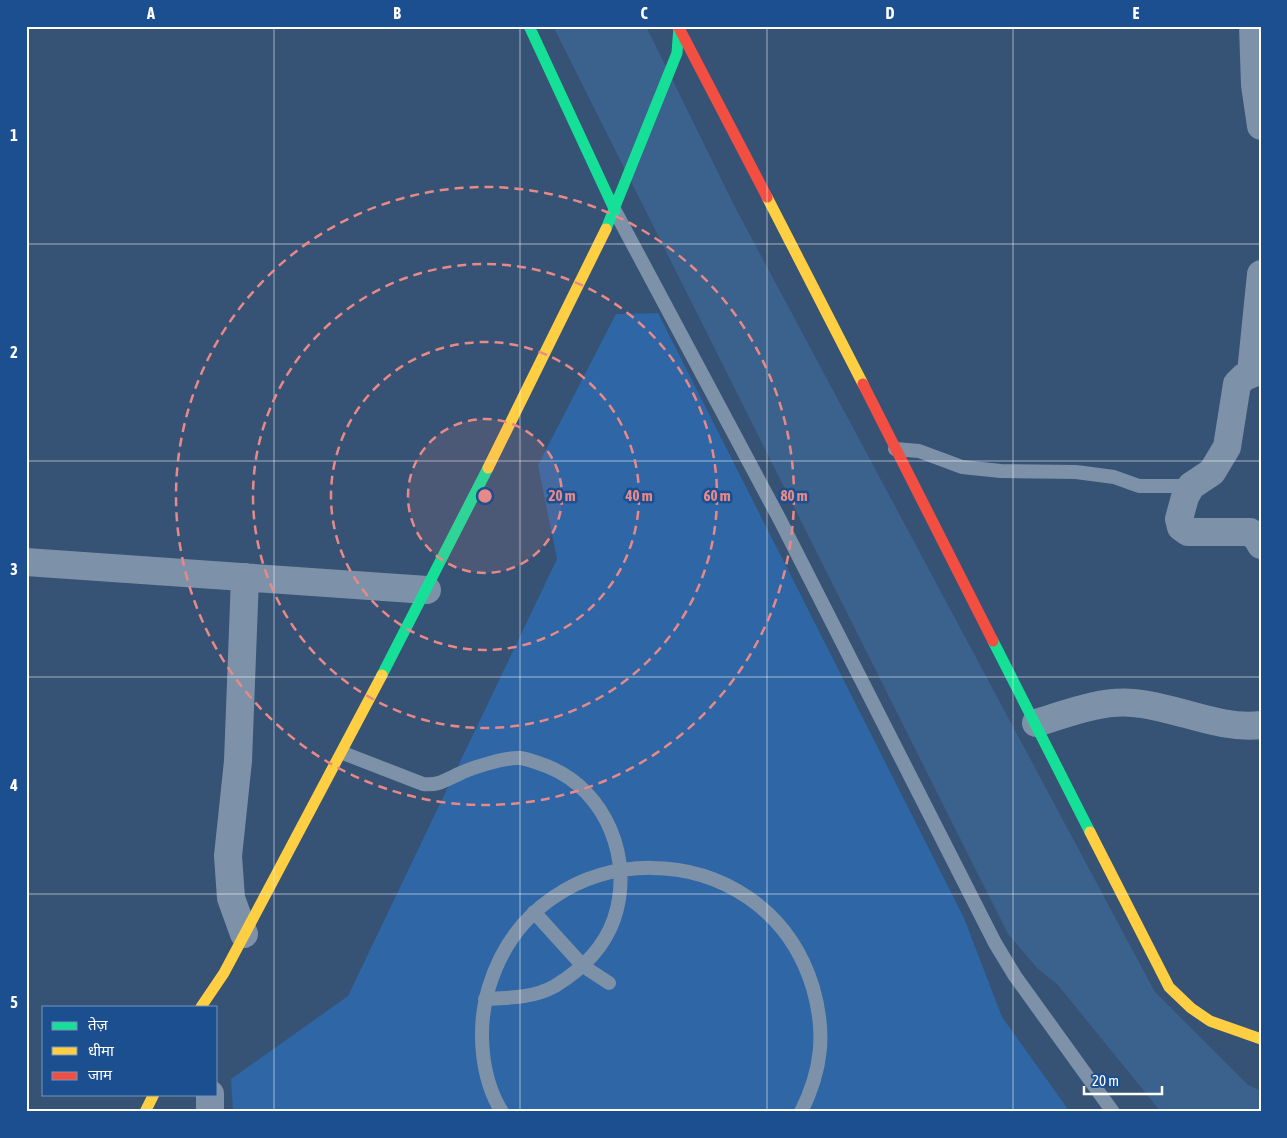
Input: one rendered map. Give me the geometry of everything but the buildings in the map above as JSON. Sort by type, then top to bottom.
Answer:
[{"type":"street","points":[[529,26],[615,211]]},
{"type":"street","points":[[1253,26],[1255,85],[1261,126]]},
{"type":"street","points":[[202,1006],[224,973],[427,590],[615,211],[678,53],[679,27]]},
{"type":"street","points":[[679,27],[1036,723],[1169,987],[1191,1010],[1218,1027],[1261,1039]]},
{"type":"street","points":[[1261,274],[1256,372],[1244,377],[1238,384],[1227,447],[1220,462],[1212,472],[1191,486],[1185,497],[1179,519],[1181,527],[1188,532],[1250,532],[1258,538],[1261,545]]},
{"type":"street","points":[[26,562],[427,590]]},
{"type":"street","points":[[244,934],[232,898],[228,856],[238,761],[245,577]]},
{"type":"street","points":[[1036,723],[1106,703],[1132,702],[1172,709],[1232,725],[1261,726]]},
{"type":"street","points":[[145,1112],[153,1096]]},
{"type":"street","points":[[210,1096],[210,1112]]},
{"type":"lane","points":[[615,211],[780,520],[995,942],[1015,976],[1113,1112]]},
{"type":"lane","points":[[895,449],[918,451],[962,467],[1001,471],[1076,472],[1114,478],[1139,486],[1191,486]]},
{"type":"lane","points":[[342,753],[422,784],[433,785],[462,772],[520,758],[550,767],[577,784],[598,807],[614,834],[621,868],[620,893],[614,920],[601,944],[583,966],[554,987],[519,998],[485,999]]},
{"type":"lane","points":[[502,1112],[486,1071],[482,1035],[485,999],[495,967],[512,937],[534,912],[560,892],[590,877],[621,868],[666,866],[710,876],[750,897],[782,928],[806,966],[819,1009],[821,1054],[812,1089],[801,1112]]},
{"type":"lane","points":[[534,912],[583,966],[609,983]]},
{"type":"shaded area","points":[[553,26],[646,26],[735,207],[1155,992],[1248,1085],[1261,1091],[1261,1112],[1161,1112],[1057,984],[1038,969],[1008,934]]},
{"type":"shaded area","points":[[658,313],[964,918],[1002,1017],[1070,1112],[233,1112],[231,1079],[348,996],[557,559],[538,465],[616,314]]},
{"type":"traffic: fast","points":[[529,26],[615,211]]},
{"type":"traffic: fast","points":[[606,229],[677,53],[679,26]]},
{"type":"traffic: fast","points":[[382,675],[488,468]]},
{"type":"traffic: fast","points":[[993,641],[1090,832]]},
{"type":"traffic: slow","points":[[767,197],[863,384]]},
{"type":"traffic: slow","points":[[488,468],[606,229]]},
{"type":"traffic: slow","points":[[202,1006],[224,973],[382,675]]},
{"type":"traffic: slow","points":[[1090,832],[1169,987],[1191,1008],[1210,1021],[1261,1039]]},
{"type":"traffic: slow","points":[[145,1112],[153,1096]]},
{"type":"traffic: jam","points":[[678,26],[767,197]]},
{"type":"traffic: jam","points":[[863,384],[993,641]]}]
